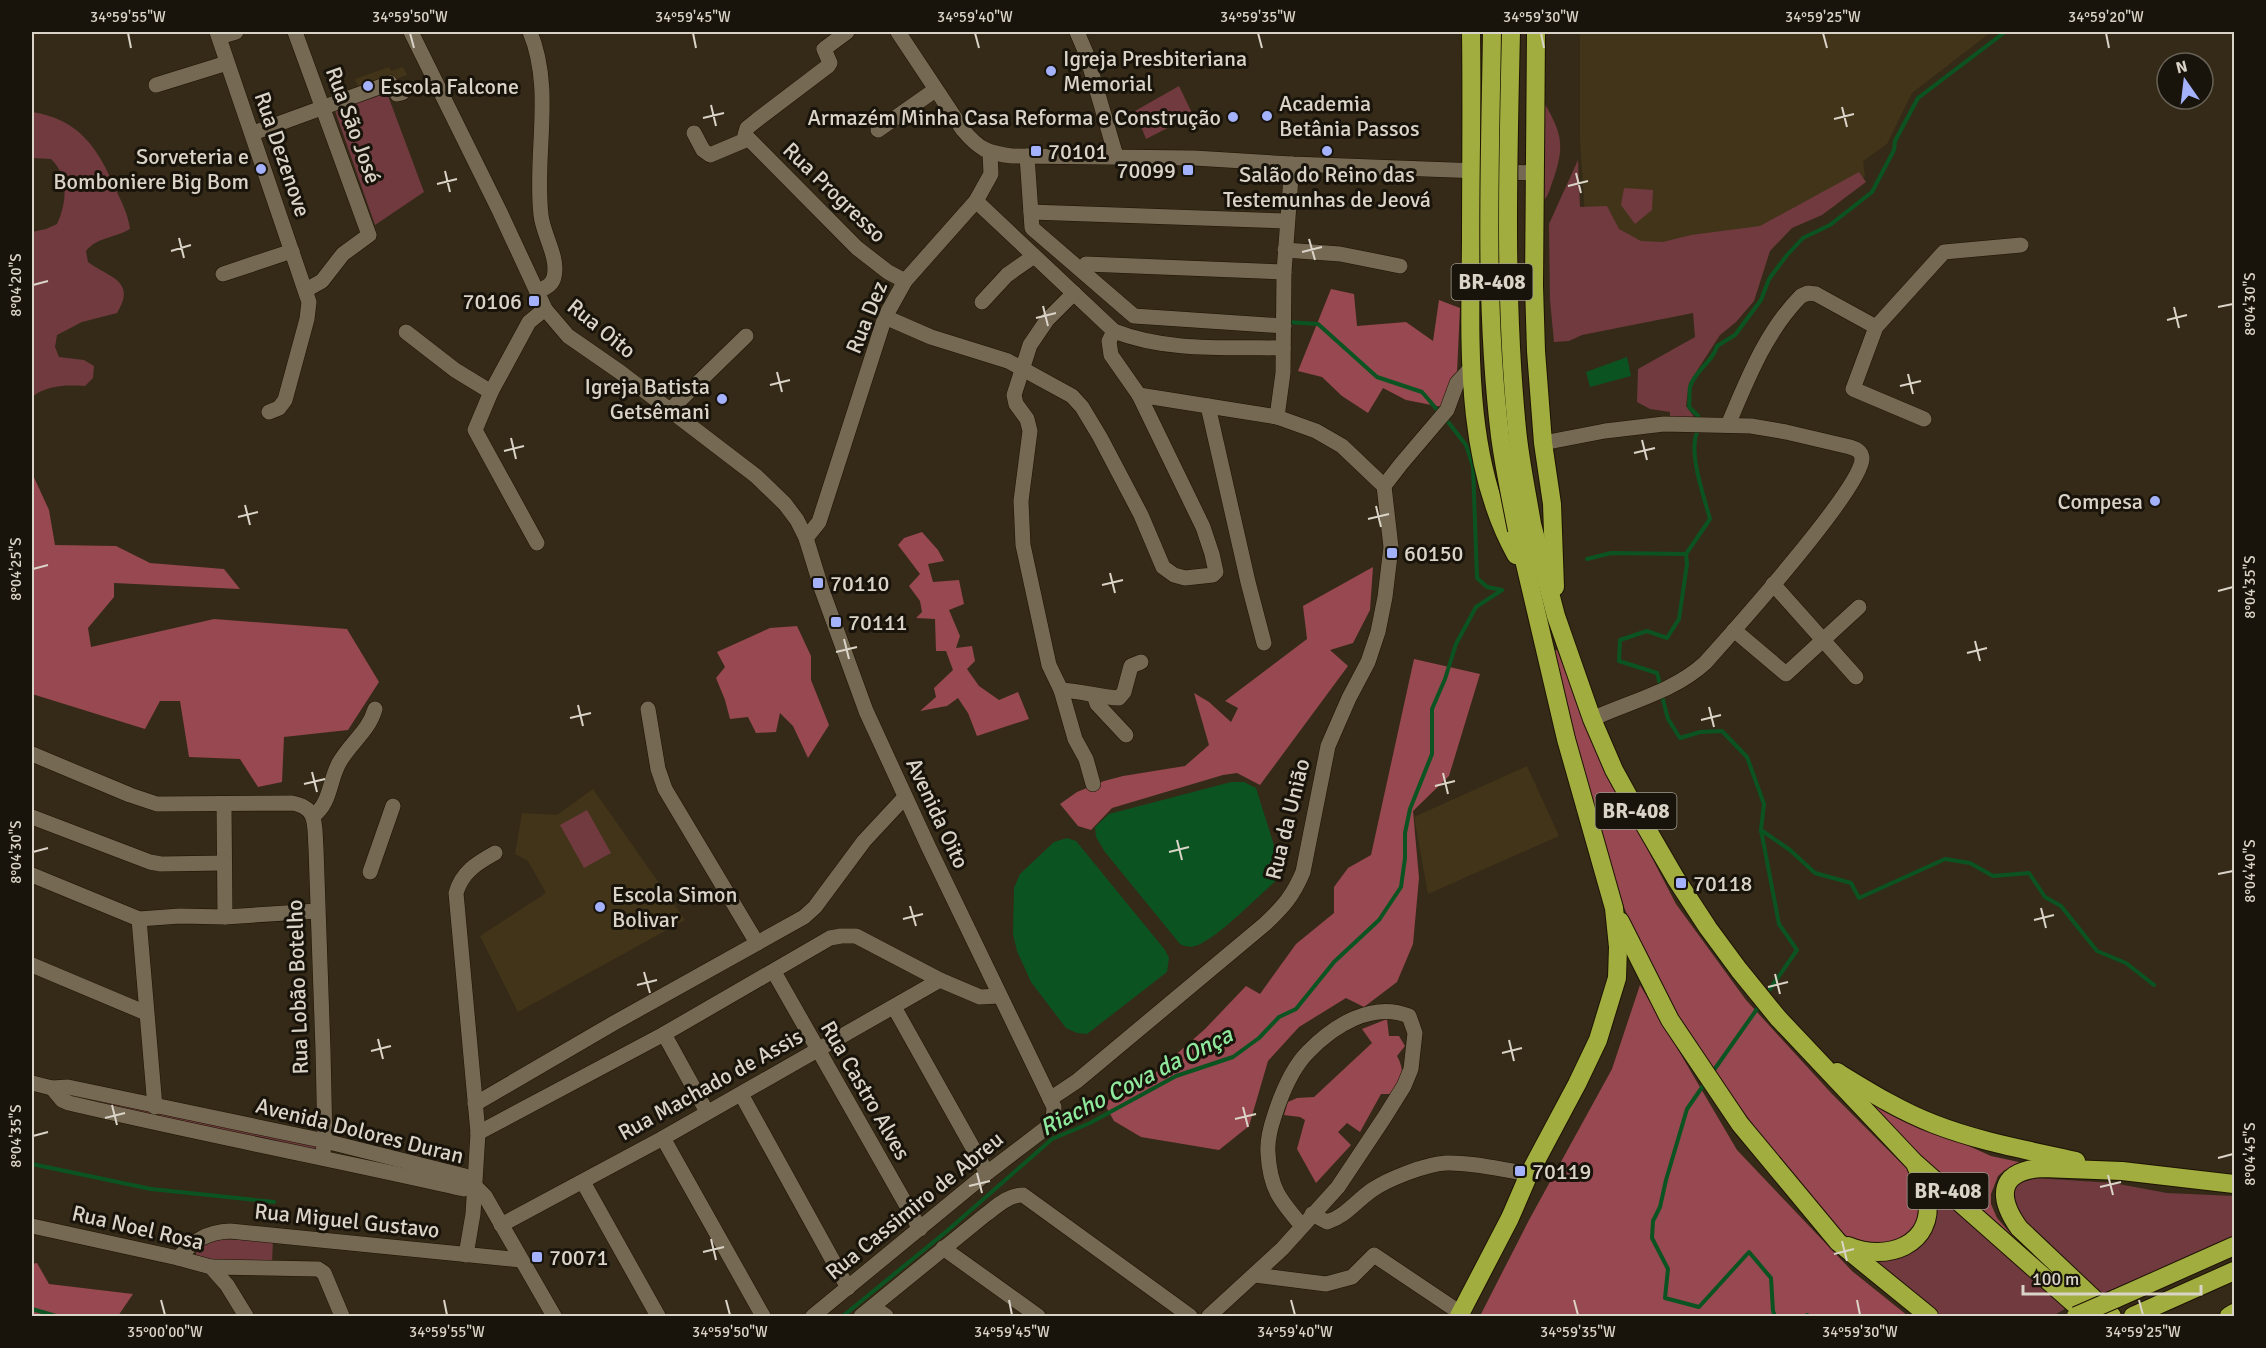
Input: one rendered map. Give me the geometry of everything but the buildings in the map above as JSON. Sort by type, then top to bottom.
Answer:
[{"type":"highway","points":[[1471,32],[1470,369],[1479,438],[1489,484],[1503,530],[1526,573]]},
{"type":"highway","name":"BR-408","points":[[1492,32],[1490,213],[1494,358],[1501,436],[1525,527],[1592,719],[1614,770],[1683,889],[1739,970],[1815,1058],[1914,1162],[2088,1317]]},
{"type":"highway","name":"BR-408","points":[[1511,32],[1509,190],[1511,355],[1525,527],[1526,573],[1566,739],[1614,908],[1659,999],[1692,1055],[1747,1133],[1838,1242],[1929,1317]]},
{"type":"highway","points":[[1536,32],[1534,286],[1537,373],[1543,443],[1552,504],[1556,616]]},
{"type":"highway","points":[[1456,1312],[1510,1218],[1529,1174],[1598,1040],[1617,978],[1618,947],[1614,908]]},
{"type":"highway","points":[[1815,1058],[1881,1098],[1933,1124],[1984,1140],[2122,1171]]},
{"type":"highway","points":[[1838,1242],[1867,1252],[1898,1250],[1911,1242],[1925,1222],[1928,1209],[1924,1183],[1914,1162]]},
{"type":"highway","points":[[2114,1308],[2019,1227],[2010,1215],[2005,1201],[2004,1190],[2009,1181],[2030,1169],[2122,1171],[2235,1184]]},
{"type":"highway","points":[[2076,1317],[2114,1308],[2235,1246]]},
{"type":"highway","points":[[2133,1317],[2235,1271]]},
{"type":"highway","points":[[2229,1317],[2235,1313]]},
{"type":"street","points":[[218,34],[236,32]]},
{"type":"street","name":"Rua São José","points":[[295,32],[369,235],[343,254],[322,280],[306,290]]},
{"type":"street","name":"Rua Oito","points":[[411,32],[545,309],[568,336],[756,476],[785,504],[797,520],[806,538]]},
{"type":"street","points":[[530,32],[537,53],[542,86],[541,217],[554,269],[553,280],[549,286],[537,292]]},
{"type":"street","points":[[694,133],[703,150],[711,155],[747,134],[828,66],[830,63],[824,52],[826,46],[847,32]]},
{"type":"street","points":[[898,32],[963,130],[975,144],[990,153],[1019,156],[1194,158],[1536,173]]},
{"type":"street","points":[[1077,32],[1086,53],[1116,156]]},
{"type":"street","name":"Rua Dezenove","points":[[218,34],[309,302],[307,319],[285,400],[279,408],[269,412]]},
{"type":"street","points":[[156,85],[227,63]]},
{"type":"street","points":[[252,133],[390,83],[397,94],[402,93]]},
{"type":"street","points":[[878,130],[935,90]]},
{"type":"street","name":"Rua Progresso","points":[[747,134],[857,248],[888,272],[905,281]]},
{"type":"street","name":"Rua Dez","points":[[806,538],[819,522],[885,317],[905,281],[976,201],[991,174],[990,153]]},
{"type":"street","points":[[1019,156],[1031,212],[1032,228],[1134,316],[1284,326]]},
{"type":"street","points":[[1277,417],[1283,373],[1284,272],[1292,164]]},
{"type":"street","points":[[976,201],[1114,331],[1129,337],[1169,345],[1283,348]]},
{"type":"street","points":[[1031,212],[1287,221]]},
{"type":"street","points":[[1924,419],[1853,389],[1876,327],[1944,252],[2021,245]]},
{"type":"street","points":[[1285,250],[1340,254],[1400,266]]},
{"type":"street","points":[[223,274],[292,251]]},
{"type":"street","points":[[982,302],[1007,275],[1034,256]]},
{"type":"street","points":[[1086,264],[1284,272]]},
{"type":"street","points":[[1074,293],[1047,320],[1030,345],[1014,395],[1016,404],[1027,419],[1030,431],[1021,501],[1023,546],[1047,658],[1061,690],[1075,739],[1086,759],[1094,784]]},
{"type":"street","points":[[1728,425],[1769,338],[1801,296],[1808,293],[1816,294],[1876,327]]},
{"type":"street","points":[[537,543],[476,435],[476,426],[491,392],[529,322],[545,309]]},
{"type":"street","points":[[885,317],[931,337],[977,350],[1023,369],[1072,396],[1082,407],[1100,437],[1141,515],[1163,567],[1174,576],[1185,578],[1213,575],[1216,572],[1215,564],[1203,527],[1139,395],[1111,355],[1109,341],[1114,331]]},
{"type":"street","points":[[406,332],[455,370],[491,392]]},
{"type":"street","points":[[670,410],[746,336]]},
{"type":"street","points":[[1139,395],[1277,417],[1316,431],[1342,446],[1384,486],[1447,410],[1456,383],[1470,369]]},
{"type":"street","points":[[1208,406],[1264,644]]},
{"type":"street","points":[[1543,443],[1652,425],[1728,425],[1786,432],[1851,447],[1858,450],[1861,455],[1862,461],[1856,476],[1829,515],[1734,630],[1693,675],[1669,688],[1592,719]]},
{"type":"street","name":"Rua da União","points":[[1050,1099],[1077,1080],[1264,924],[1282,908],[1295,891],[1303,872],[1328,746],[1368,662],[1378,632],[1391,547],[1384,486]]},
{"type":"street","name":"Avenida Oito","points":[[806,538],[856,687],[905,797],[1050,1099]]},
{"type":"street","points":[[1773,584],[1856,676]]},
{"type":"street","points":[[1734,630],[1786,674],[1859,607]]},
{"type":"street","points":[[1061,690],[1082,691],[1119,698],[1124,692],[1131,666],[1141,662]]},
{"type":"street","points":[[1094,695],[1097,704],[1126,735]]},
{"type":"street","points":[[32,754],[157,804],[292,803],[309,809],[313,816],[323,807],[338,766],[351,745],[368,729],[375,709]]},
{"type":"street","points":[[648,710],[658,769],[665,789],[757,943]]},
{"type":"street","points":[[475,1104],[810,912],[864,841],[905,797]]},
{"type":"street","points":[[224,804],[225,917]]},
{"type":"street","points":[[370,872],[393,806]]},
{"type":"street","name":"Rua Lobão Botelho","points":[[313,816],[325,1141],[322,1157]]},
{"type":"street","points":[[32,817],[150,862],[161,864],[224,863]]},
{"type":"street","points":[[466,1255],[473,1214],[473,1184],[478,1133],[456,893],[463,876],[495,853]]},
{"type":"street","points":[[32,875],[138,919],[180,916],[225,917],[317,911]]},
{"type":"street","points":[[138,919],[155,1107]]},
{"type":"street","points":[[478,1133],[664,1034],[830,938],[856,936],[940,980],[981,997],[999,996]]},
{"type":"street","points":[[32,965],[146,1013]]},
{"type":"street","name":"Rua Castro Alves","points":[[774,972],[920,1229]]},
{"type":"street","name":"Rua Machado de Assis","points":[[501,1225],[663,1138],[940,980]]},
{"type":"street","points":[[894,1007],[987,1173]]},
{"type":"street","points":[[1209,1317],[1255,1275],[1307,1220],[1338,1186],[1404,1086],[1411,1069],[1416,1033],[1409,1016],[1400,1012],[1377,1011],[1350,1021],[1324,1038],[1307,1053],[1281,1095],[1268,1142],[1270,1174],[1276,1193],[1307,1220],[1327,1222],[1339,1218],[1372,1190],[1399,1177],[1445,1163],[1529,1174]]},
{"type":"street","points":[[664,1034],[707,1112]]},
{"type":"street","name":"Avenida Dolores Duran","points":[[40,1088],[68,1088],[325,1141],[465,1176],[473,1184],[464,1189],[151,1122],[69,1103],[40,1088]]},
{"type":"street","points":[[741,1094],[848,1288]]},
{"type":"street","name":"Rua Cassimiro de Abreu","points":[[813,1317],[1053,1121],[1054,1112],[1050,1099]]},
{"type":"street","points":[[663,1138],[763,1317]]},
{"type":"street","points":[[583,1182],[658,1317]]},
{"type":"street","points":[[473,1184],[485,1196],[554,1317]]},
{"type":"street","points":[[867,1312],[943,1248],[1005,1200],[1023,1195],[1191,1317]]},
{"type":"street","name":"Rua Noel Rosa","points":[[32,1226],[211,1267],[227,1285],[246,1317]]},
{"type":"street","name":"Rua Miguel Gustavo","points":[[178,1258],[197,1239],[207,1234],[230,1230],[521,1260]]},
{"type":"street","points":[[943,1248],[1038,1317]]},
{"type":"street","points":[[1255,1275],[1326,1284],[1352,1277],[1374,1255],[1456,1312]]},
{"type":"street","points":[[211,1267],[318,1269],[324,1273],[342,1317]]},
{"type":"street","points":[[867,1312],[886,1317]]},
{"type":"shaded area","points":[[1580,32],[1991,32],[1912,93],[1887,144],[1863,161],[1865,176],[1834,207],[1800,215],[1590,293],[1580,140]]},
{"type":"shaded area","name":"Escola Falcone","points":[[389,67],[391,71],[403,67],[407,75],[360,92],[355,79]]},
{"type":"shaded area","points":[[1179,86],[1193,115],[1146,139],[1135,111]]},
{"type":"shaded area","points":[[387,93],[424,192],[375,225],[335,111]]},
{"type":"shaded area","points":[[1542,99],[1558,130],[1560,149],[1549,192],[1540,203]]},
{"type":"shaded area","points":[[32,112],[62,121],[85,138],[109,175],[128,218],[130,229],[95,243],[86,251],[88,262],[112,276],[122,287],[124,293],[117,313],[82,322],[57,335],[55,347],[59,357],[84,360],[94,366],[93,378],[85,386],[50,388],[32,397],[34,337],[32,232],[57,224],[63,207],[64,190],[61,173],[51,159],[32,158]]},
{"type":"shaded area","points":[[1578,160],[1580,207],[1607,206],[1619,229],[1641,241],[1663,242],[1691,235],[1760,226],[1859,172],[1866,182],[1822,215],[1792,228],[1770,251],[1754,301],[1736,322],[1720,335],[1689,383],[1686,406],[1697,421],[1670,420],[1670,412],[1650,409],[1637,402],[1638,369],[1695,337],[1693,313],[1582,335],[1569,341],[1554,342],[1550,300],[1549,224]]},
{"type":"shaded area","points":[[1624,188],[1653,190],[1652,210],[1635,224],[1621,205]]},
{"type":"shaded area","points":[[1331,289],[1354,294],[1357,326],[1406,322],[1433,341],[1439,300],[1460,308],[1457,373],[1447,408],[1406,400],[1383,388],[1368,413],[1342,396],[1322,377],[1298,371]]},
{"type":"shaded area","points":[[1627,357],[1631,376],[1590,387],[1586,372]]},
{"type":"shaded area","points":[[32,473],[49,510],[55,545],[116,546],[150,563],[224,569],[240,589],[114,583],[114,597],[88,628],[91,647],[214,619],[347,629],[379,682],[348,730],[284,737],[282,782],[258,787],[240,759],[189,757],[180,701],[160,701],[145,729],[32,694]]},
{"type":"shaded area","points":[[922,532],[938,550],[944,561],[928,564],[933,582],[959,580],[964,604],[949,610],[960,636],[956,648],[972,646],[975,661],[967,669],[979,686],[999,700],[1018,692],[1029,719],[977,736],[968,713],[958,698],[947,706],[920,711],[936,697],[934,688],[953,670],[946,651],[936,651],[935,619],[916,618],[922,612],[920,601],[909,586],[920,574],[898,545],[904,538]]},
{"type":"shaded area","points":[[1373,567],[1370,610],[1353,643],[1330,650],[1348,666],[1260,785],[1237,773],[1223,775],[1112,808],[1091,830],[1078,826],[1060,804],[1077,792],[1104,781],[1185,766],[1209,745],[1194,693],[1209,702],[1231,722],[1238,708],[1225,701],[1307,639],[1303,606]]},
{"type":"shaded area","points":[[797,626],[811,656],[811,680],[829,725],[808,758],[793,726],[780,713],[776,732],[756,733],[748,717],[730,719],[716,678],[725,667],[717,652],[770,628]]},
{"type":"shaded area","points":[[1557,650],[1601,760],[1676,904],[1746,1000],[1832,1094],[1918,1180],[1922,1207],[1914,1227],[1905,1235],[1879,1248],[1852,1242],[1794,1182],[1677,1019],[1649,968],[1624,907],[1597,823],[1551,652]]},
{"type":"shaded area","points":[[1414,659],[1480,674],[1449,776],[1413,811],[1419,878],[1413,944],[1397,982],[1364,1007],[1346,998],[1299,1027],[1268,1061],[1249,1126],[1219,1150],[1141,1137],[1114,1121],[1104,1103],[1155,1073],[1205,1029],[1246,986],[1260,994],[1296,944],[1334,913],[1334,887],[1348,868],[1371,855]]},
{"type":"shaded area","points":[[1527,766],[1559,836],[1428,894],[1414,817]]},
{"type":"shaded area","points":[[1231,782],[1244,782],[1256,788],[1282,871],[1278,879],[1217,933],[1198,945],[1184,946],[1105,852],[1096,837],[1095,827],[1109,814]]},
{"type":"shaded area","name":"Escola Simon Bolivar","points":[[593,789],[685,920],[518,1012],[480,936],[546,893],[528,861],[515,854],[522,813],[557,815]]},
{"type":"shaded area","points":[[587,810],[611,853],[584,868],[560,825]]},
{"type":"shaded area","points":[[1067,838],[1076,841],[1165,950],[1169,958],[1167,972],[1087,1034],[1066,1028],[1031,982],[1017,951],[1013,934],[1014,888],[1020,874],[1054,842]]},
{"type":"shaded area","points":[[1640,985],[1737,1150],[1852,1271],[1908,1316],[1480,1316],[1529,1220],[1612,1069]]},
{"type":"shaded area","points":[[1387,1019],[1389,1036],[1399,1036],[1405,1046],[1397,1056],[1401,1065],[1401,1085],[1396,1094],[1381,1094],[1360,1132],[1347,1123],[1338,1132],[1351,1145],[1316,1183],[1297,1149],[1305,1120],[1284,1115],[1288,1102],[1297,1098],[1314,1097],[1372,1043],[1362,1029]]},
{"type":"shaded area","points":[[61,1091],[318,1146],[319,1151],[63,1096]]},
{"type":"shaded area","points":[[1865,1094],[1918,1123],[1991,1156],[2028,1164],[2005,1170],[1998,1176],[1991,1194],[1991,1204],[1997,1218],[2012,1235],[2083,1303],[2080,1305],[1866,1106]]},
{"type":"shaded area","points":[[2036,1178],[2113,1183],[2167,1193],[2234,1196],[2234,1242],[2108,1302],[2022,1225],[2012,1193],[2017,1184]]},
{"type":"shaded area","points":[[1931,1187],[2068,1307],[2053,1316],[1934,1316],[1864,1259],[1897,1259],[1916,1249]]},
{"type":"shaded area","points":[[217,1239],[273,1241],[272,1262],[202,1260],[196,1255],[197,1245]]},
{"type":"shaded area","points":[[37,1263],[49,1284],[133,1294],[118,1316],[32,1316],[32,1264]]},
{"type":"waterway","name":"Riacho Cova da Onça","points":[[1700,420],[1689,407],[1692,381],[1712,357],[1717,346],[1735,335],[1761,300],[1769,279],[1787,255],[1803,238],[1830,225],[1872,192],[1918,98],[2005,32]]},
{"type":"waterway","points":[[1287,322],[1318,324],[1377,377],[1422,392],[1440,413]]},
{"type":"waterway","points":[[1445,418],[1466,445],[1473,466],[1477,578],[1487,587],[1502,590]]},
{"type":"waterway","name":"Riacho Cova da Onça","points":[[1686,554],[1710,519],[1695,461],[1695,439],[1698,430]]},
{"type":"waterway","name":"Riacho Cova da Onça","points":[[1587,559],[1611,553],[1686,554]]},
{"type":"waterway","points":[[1661,688],[1657,673],[1619,661],[1620,640],[1647,631],[1667,638],[1679,619],[1687,564],[1686,554]]},
{"type":"waterway","name":"Riacho Cova da Onça","points":[[843,1316],[947,1231],[1052,1139],[1090,1123],[1176,1076],[1233,1057],[1259,1038],[1279,1017],[1296,1009],[1334,962],[1379,920],[1401,887],[1405,858],[1405,833],[1410,809],[1432,754],[1432,709],[1445,679],[1456,644],[1476,607],[1502,590]]},
{"type":"waterway","points":[[1662,696],[1668,719],[1680,738],[1700,732],[1722,731],[1747,757],[1764,804],[1761,830],[1779,924],[1797,950],[1770,989]]},
{"type":"waterway","points":[[1761,830],[1790,850],[1815,873],[1851,883],[1859,898],[1945,859],[1970,863],[1993,876],[2029,873],[2045,897],[2061,906],[2097,951],[2126,963],[2154,985]]},
{"type":"waterway","points":[[1714,1070],[1757,1009]]},
{"type":"waterway","points":[[1705,1083],[1687,1109],[1660,1207],[1653,1221],[1652,1238],[1668,1269],[1665,1298],[1699,1307],[1749,1252],[1771,1278],[1775,1316]]},
{"type":"waterway","points":[[32,1164],[151,1189],[274,1202]]},
{"type":"waterway","points":[[32,1309],[56,1316]]},
{"type":"place","name":"Igreja Presbiteriana Memorial","points":[[1051,71]]},
{"type":"place","name":"Escola Falcone","points":[[368,86]]},
{"type":"place","name":"Academia Betânia Passos","points":[[1267,116]]},
{"type":"place","name":"Armazém Minha Casa Reforma e Construção","points":[[1233,117]]},
{"type":"place","name":"70101","points":[[1036,151]]},
{"type":"place","name":"Salão do Reino das Testemunhas de Jeová","points":[[1327,151]]},
{"type":"place","name":"Sorveteria e Bomboniere Big Bom","points":[[261,169]]},
{"type":"place","name":"70099","points":[[1188,170]]},
{"type":"place","name":"70106","points":[[534,301]]},
{"type":"place","name":"Igreja Batista Getsêmani","points":[[722,399]]},
{"type":"place","name":"Compesa","points":[[2155,501]]},
{"type":"place","name":"60150","points":[[1392,553]]},
{"type":"place","name":"70110","points":[[818,583]]},
{"type":"place","name":"70111","points":[[836,622]]},
{"type":"place","name":"70118","points":[[1681,883]]},
{"type":"place","name":"Escola Simon Bolivar","points":[[600,907]]},
{"type":"place","name":"70119","points":[[1520,1171]]},
{"type":"place","name":"70071","points":[[537,1257]]}]
